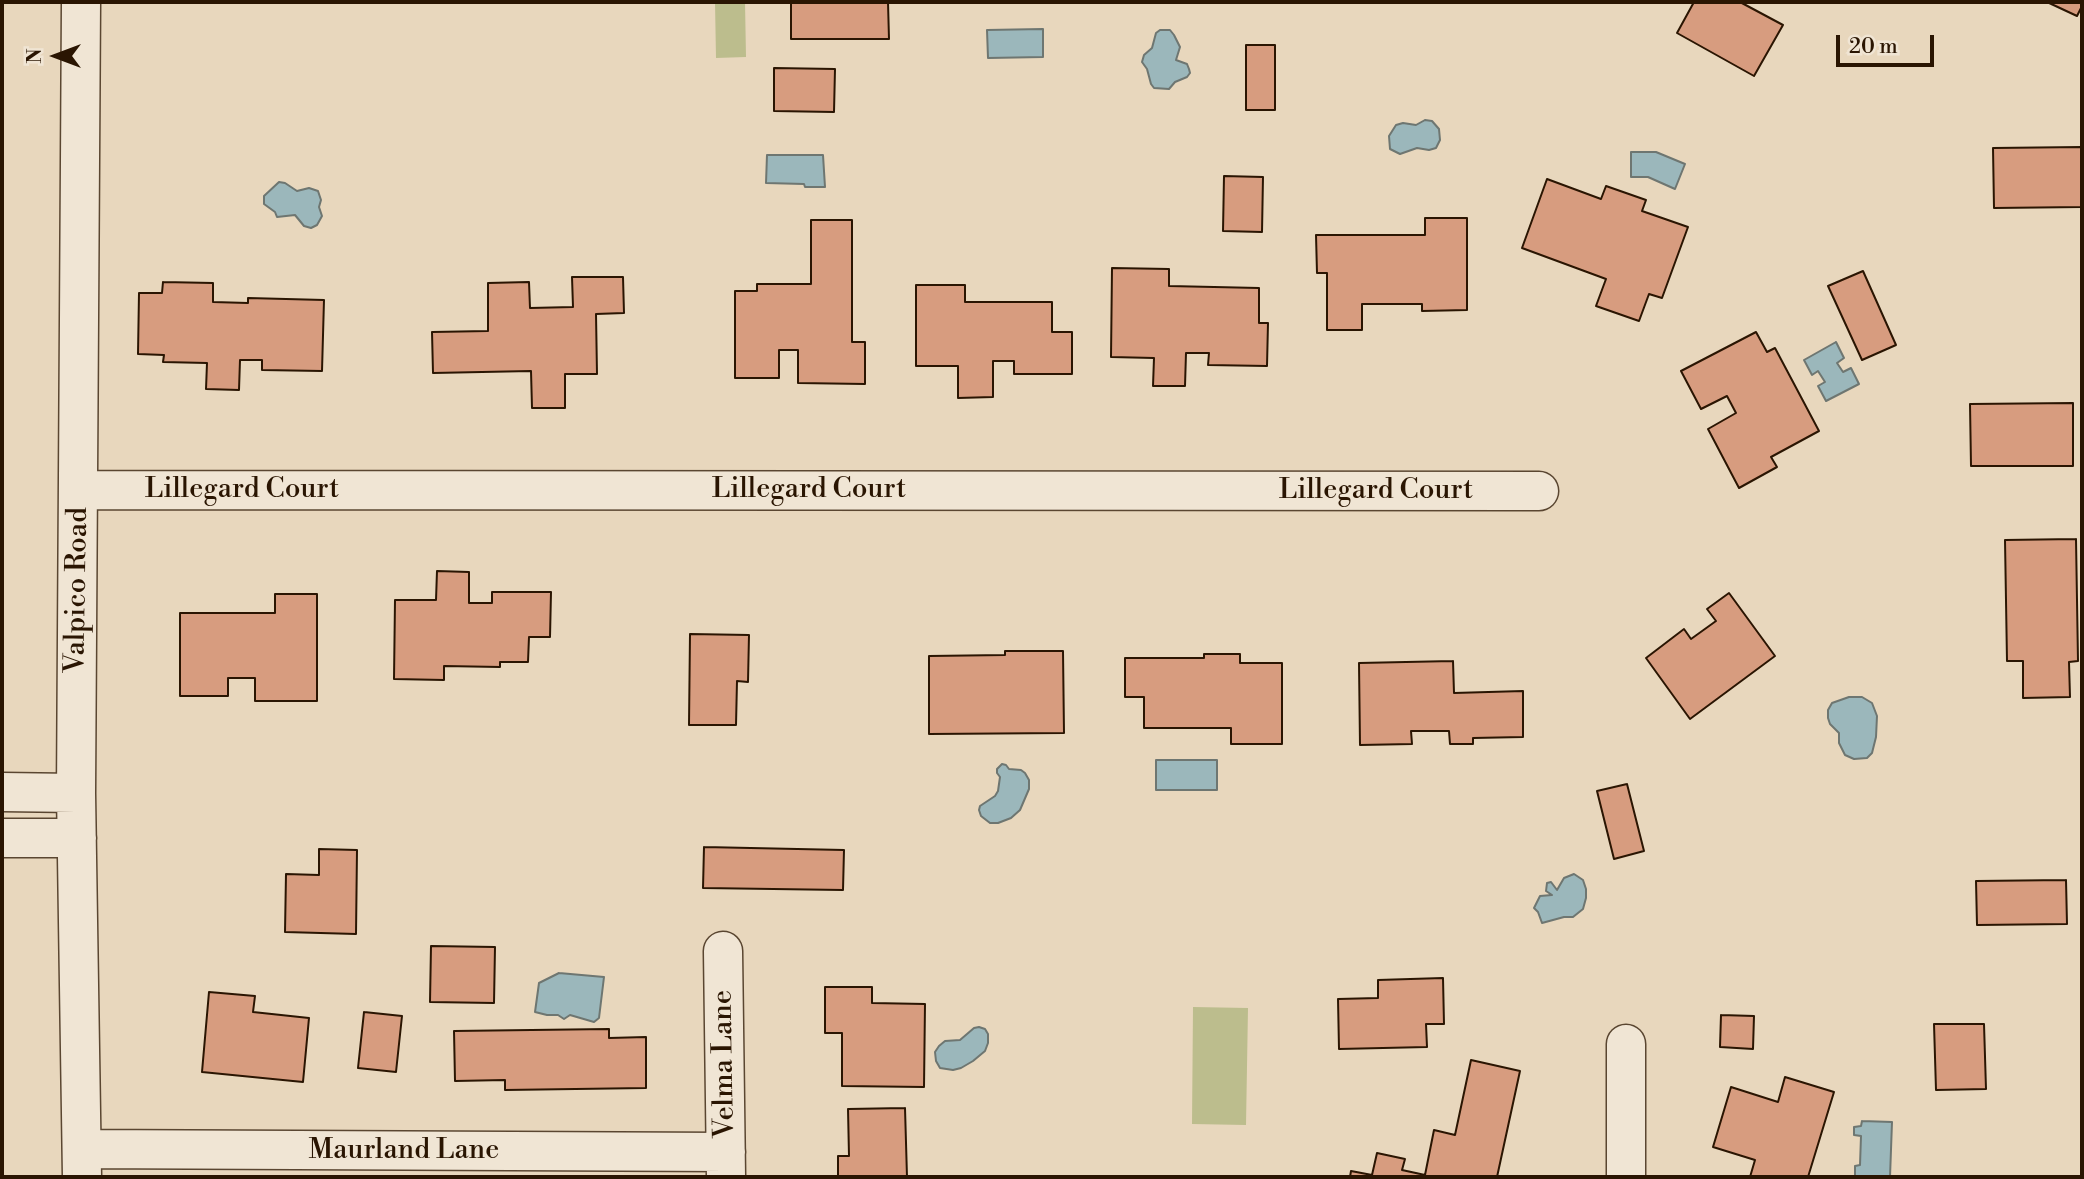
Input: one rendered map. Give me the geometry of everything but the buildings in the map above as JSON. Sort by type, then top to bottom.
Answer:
[{"type":"street","name":"Valpico Road","points":[[81,2],[76,793],[82,1163]]},
{"type":"street","name":"Lillegard Court","points":[[79,490],[1539,491]]},
{"type":"street","points":[[2,792],[76,793]]},
{"type":"street","points":[[2,838],[77,838]]},
{"type":"street","name":"Velma Lane","points":[[723,951],[726,1165]]},
{"type":"street","points":[[1626,1044],[1626,1177]]},
{"type":"street","name":"Maurland Lane","points":[[82,1163],[726,1165]]},
{"type":"green space","points":[[715,2],[745,2],[746,57],[716,58]]},
{"type":"green space","points":[[1193,1007],[1248,1008],[1246,1125],[1192,1124]]},
{"type":"water","points":[[1043,29],[1043,57],[988,58],[987,30]]},
{"type":"water","points":[[1160,30],[1170,30],[1174,35],[1180,47],[1176,60],[1187,64],[1190,73],[1169,89],[1154,88],[1142,62]]},
{"type":"water","points":[[1425,120],[1432,121],[1439,129],[1440,140],[1436,148],[1417,148],[1400,154],[1390,149],[1389,136],[1396,125],[1416,125]]},
{"type":"water","points":[[1631,152],[1656,152],[1685,164],[1675,189],[1648,177],[1631,177]]},
{"type":"water","points":[[767,155],[823,155],[825,187],[766,183]]},
{"type":"water","points":[[279,182],[297,191],[309,188],[318,191],[322,216],[317,225],[311,228],[304,226],[295,215],[277,217],[275,212],[264,204],[264,196]]},
{"type":"water","points":[[1836,342],[1844,358],[1837,363],[1843,372],[1851,368],[1859,384],[1826,401],[1818,386],[1825,382],[1818,371],[1812,375],[1804,360]]},
{"type":"water","points":[[1849,697],[1862,697],[1872,703],[1877,716],[1876,737],[1872,753],[1867,758],[1854,759],[1845,755],[1839,743],[1839,733],[1828,718],[1832,703]]},
{"type":"water","points":[[1156,760],[1217,760],[1217,790],[1156,790]]},
{"type":"water","points":[[1002,764],[1009,769],[1025,773],[1029,780],[1029,789],[1020,810],[1011,818],[990,823],[981,816],[979,810],[980,806],[998,791],[1000,777],[997,769]]},
{"type":"water","points":[[1574,874],[1583,880],[1586,889],[1583,909],[1573,917],[1542,923],[1534,908],[1540,896],[1552,895],[1546,891],[1547,883],[1551,882],[1557,890],[1564,878]]},
{"type":"water","points":[[559,973],[604,977],[599,1018],[594,1022],[570,1015],[564,1019],[558,1015],[535,1012],[539,983]]},
{"type":"water","points":[[979,1027],[985,1029],[988,1034],[985,1051],[961,1068],[940,1068],[935,1052],[939,1046],[945,1041],[960,1040]]},
{"type":"water","points":[[1862,1121],[1892,1122],[1890,1177],[1855,1177],[1855,1166],[1860,1165],[1861,1136],[1854,1135],[1854,1127],[1861,1126]]}]
